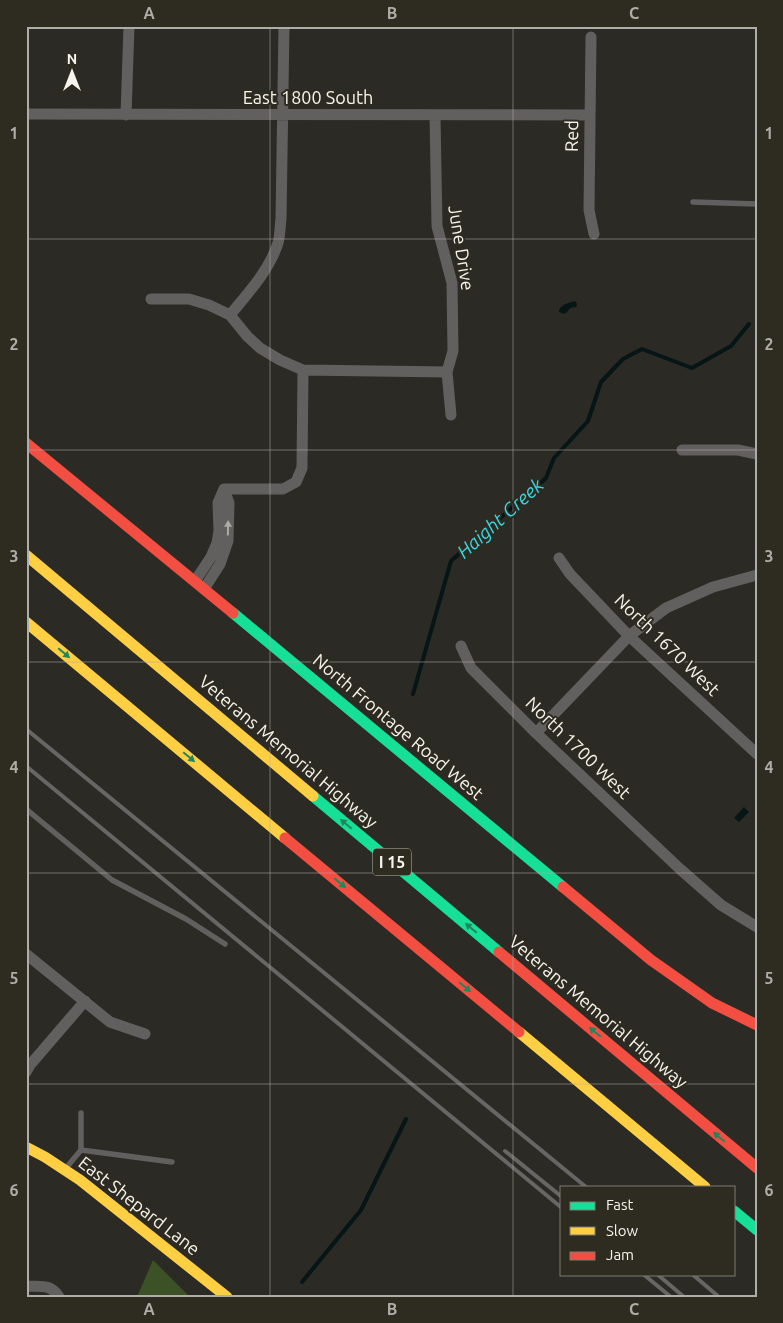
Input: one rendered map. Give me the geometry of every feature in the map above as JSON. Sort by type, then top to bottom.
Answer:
[{"type":"main road","name":"North Frontage Road West","points":[[26,443],[651,960],[712,1003],[757,1025]]},
{"type":"main road","name":"Veterans Memorial Highway","points":[[26,555],[757,1168]]},
{"type":"main road","points":[[26,622],[704,1186]]},
{"type":"main road","name":"East Shepard Lane","points":[[26,1147],[75,1176],[227,1297]]},
{"type":"main road","points":[[736,1213],[757,1230]]},
{"type":"street","points":[[126,115],[129,26]]},
{"type":"street","points":[[230,315],[258,281],[270,262],[278,242],[281,219],[284,26]]},
{"type":"street","name":"Red","points":[[590,37],[589,210],[594,234]]},
{"type":"street","name":"East 1800 South","points":[[26,114],[590,115]]},
{"type":"street","name":"June Drive","points":[[435,116],[437,226],[452,283],[453,351],[447,372],[451,415]]},
{"type":"street","points":[[151,299],[189,299],[210,304],[230,315],[247,336],[260,348],[280,360],[303,370],[447,372]]},
{"type":"street","points":[[224,489],[283,489],[296,482],[302,468],[303,370]]},
{"type":"street","points":[[682,450],[738,450],[757,454]]},
{"type":"street","points":[[195,581],[211,557],[217,543],[219,531],[218,503],[224,489]]},
{"type":"street","points":[[204,589],[220,564],[228,541],[229,503],[224,489]]},
{"type":"street","name":"North 1670 West","points":[[559,558],[570,574],[629,636],[757,754]]},
{"type":"street","points":[[536,733],[629,636],[666,608],[713,587],[757,575]]},
{"type":"street","name":"North 1700 West","points":[[461,646],[471,668],[536,733],[680,869],[721,905],[757,927]]},
{"type":"street","points":[[26,954],[110,1022],[146,1034]]},
{"type":"street","points":[[26,1072],[85,1001]]},
{"type":"street","points":[[26,1286],[46,1286],[54,1290],[59,1297]]},
{"type":"lane","points":[[693,202],[757,204]]},
{"type":"lane","points":[[26,809],[112,880],[186,919],[226,944]]},
{"type":"lane","points":[[65,1169],[81,1150],[81,1113]]},
{"type":"lane","points":[[81,1150],[172,1162]]},
{"type":"green space","points":[[153,1260],[190,1297],[137,1297]]},
{"type":"shaded area","points":[[575,301],[576,307],[571,308],[565,313],[559,312],[564,305]]},
{"type":"shaded area","points":[[744,807],[749,812],[739,822],[734,818]]},
{"type":"waterway","name":"Haight Creek","points":[[413,694],[451,561],[546,478],[554,458],[588,421],[601,382],[623,359],[642,349],[692,368],[731,346],[749,324]]},
{"type":"waterway","name":"Haight Creek","points":[[302,1282],[361,1210],[406,1119]]},
{"type":"railway","points":[[26,729],[585,1186]]},
{"type":"railway","points":[[26,766],[560,1206]]},
{"type":"railway","points":[[505,1151],[560,1195]]},
{"type":"railway","points":[[645,1276],[671,1297]]},
{"type":"railway","points":[[659,1276],[684,1297]]},
{"type":"railway","points":[[694,1276],[719,1297]]},
{"type":"traffic: fast","points":[[233,613],[563,887]]},
{"type":"traffic: fast","points":[[313,796],[499,952]]},
{"type":"traffic: fast","points":[[736,1213],[757,1230]]},
{"type":"traffic: slow","points":[[26,555],[313,796]]},
{"type":"traffic: slow","points":[[26,622],[285,838]]},
{"type":"traffic: slow","points":[[519,1032],[704,1186]]},
{"type":"traffic: slow","points":[[26,1147],[80,1180],[227,1297]]},
{"type":"traffic: jam","points":[[26,443],[233,613]]},
{"type":"traffic: jam","points":[[285,838],[519,1032]]},
{"type":"traffic: jam","points":[[563,887],[651,960],[712,1003],[757,1025]]},
{"type":"traffic: jam","points":[[499,952],[757,1168]]}]
